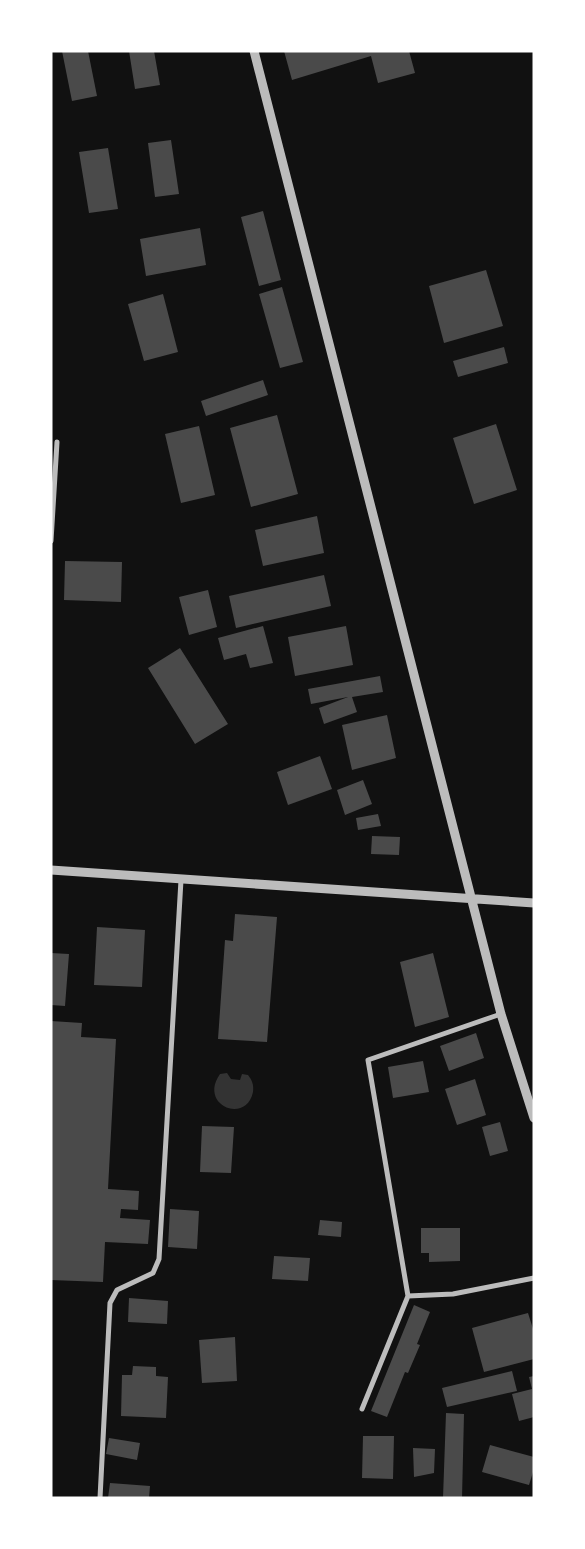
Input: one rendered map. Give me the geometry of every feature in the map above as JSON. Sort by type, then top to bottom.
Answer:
[{"type":"street","points":[[254,51],[501,1014],[534,1118]]},
{"type":"street","points":[[51,541],[57,442]]},
{"type":"street","points":[[51,870],[534,903]]},
{"type":"street","points":[[100,1498],[110,1303],[117,1290],[153,1272],[159,1259],[181,880]]},
{"type":"street","points":[[362,1409],[408,1296],[368,1060],[501,1014]]},
{"type":"street","points":[[408,1296],[452,1294],[534,1278]]},
{"type":"shaded area","points":[[227,1073],[231,1079],[240,1080],[242,1074],[248,1075],[252,1081],[253,1092],[249,1102],[242,1107],[234,1109],[226,1107],[219,1102],[215,1095],[215,1085],[220,1074]]},
{"type":"building","points":[[62,51],[88,51],[97,96],[72,101]]},
{"type":"building","points":[[129,51],[154,51],[160,85],[135,89]]},
{"type":"building","points":[[284,51],[409,51],[415,73],[378,83],[371,56],[292,80]]},
{"type":"building","points":[[171,140],[179,194],[155,197],[148,143]]},
{"type":"building","points":[[108,148],[118,209],[89,213],[79,152]]},
{"type":"building","points":[[263,211],[281,280],[259,286],[241,217]]},
{"type":"building","points":[[200,228],[206,265],[146,276],[140,239]]},
{"type":"building","points":[[486,270],[503,326],[444,343],[429,286]]},
{"type":"building","points":[[282,287],[303,362],[280,368],[259,294]]},
{"type":"building","points":[[163,294],[178,352],[144,361],[128,304]]},
{"type":"building","points":[[504,347],[508,363],[458,377],[453,361]]},
{"type":"building","points":[[263,380],[268,395],[206,416],[201,401]]},
{"type":"building","points":[[277,415],[298,494],[251,507],[230,428]]},
{"type":"building","points":[[496,424],[517,490],[474,504],[453,438]]},
{"type":"building","points":[[199,426],[215,495],[181,503],[165,434]]},
{"type":"building","points":[[317,516],[324,553],[263,566],[255,530]]},
{"type":"building","points":[[65,561],[122,562],[121,602],[64,600]]},
{"type":"building","points":[[324,575],[331,606],[236,628],[229,596]]},
{"type":"building","points":[[208,590],[217,627],[189,635],[179,597]]},
{"type":"building","points":[[263,626],[273,663],[250,668],[246,654],[224,660],[218,638]]},
{"type":"building","points":[[346,626],[353,665],[295,676],[288,637]]},
{"type":"building","points":[[180,648],[228,724],[195,744],[148,668]]},
{"type":"building","points":[[380,676],[383,692],[352,697],[357,712],[324,724],[319,708],[348,697],[311,704],[308,689]]},
{"type":"building","points":[[387,715],[396,758],[352,770],[342,725]]},
{"type":"building","points":[[320,756],[332,789],[288,805],[277,772]]},
{"type":"building","points":[[363,780],[372,804],[345,815],[337,790]]},
{"type":"building","points":[[378,814],[381,826],[358,830],[356,818]]},
{"type":"building","points":[[372,836],[400,837],[399,855],[371,854]]},
{"type":"building","points":[[235,914],[277,917],[267,1042],[218,1039],[225,940],[233,941]]},
{"type":"building","points":[[97,927],[145,930],[142,987],[94,985]]},
{"type":"building","points":[[51,953],[69,954],[65,1006],[51,1005]]},
{"type":"building","points":[[433,953],[449,1017],[415,1027],[400,962]]},
{"type":"building","points":[[51,1021],[82,1023],[81,1037],[116,1039],[108,1189],[139,1191],[138,1210],[121,1209],[120,1218],[150,1220],[148,1244],[105,1242],[103,1282],[51,1280]]},
{"type":"building","points":[[476,1033],[484,1058],[449,1071],[440,1046]]},
{"type":"building","points":[[423,1061],[429,1092],[393,1098],[388,1067]]},
{"type":"building","points":[[475,1079],[486,1115],[457,1125],[445,1089]]},
{"type":"building","points":[[500,1122],[508,1151],[490,1156],[482,1127]]},
{"type":"building","points":[[202,1126],[234,1127],[231,1173],[200,1172]]},
{"type":"building","points":[[170,1209],[199,1211],[197,1249],[168,1247]]},
{"type":"building","points":[[320,1220],[342,1222],[341,1237],[318,1235]]},
{"type":"building","points":[[421,1228],[460,1228],[460,1261],[429,1262],[429,1253],[421,1253]]},
{"type":"building","points":[[274,1256],[310,1258],[308,1281],[272,1279]]},
{"type":"building","points":[[129,1298],[168,1301],[167,1324],[128,1322]]},
{"type":"building","points":[[414,1305],[430,1312],[417,1344],[420,1345],[408,1373],[405,1372],[387,1417],[371,1411]]},
{"type":"building","points":[[528,1313],[534,1332],[534,1359],[484,1372],[472,1328]]},
{"type":"building","points":[[235,1337],[237,1381],[202,1383],[199,1340]]},
{"type":"building","points":[[133,1366],[156,1367],[156,1376],[168,1377],[166,1418],[121,1416],[122,1375],[132,1375]]},
{"type":"building","points":[[512,1371],[517,1391],[447,1407],[442,1388]]},
{"type":"building","points":[[534,1376],[534,1417],[519,1421],[512,1394],[532,1389],[529,1377]]},
{"type":"building","points":[[446,1413],[464,1414],[462,1498],[443,1498]]},
{"type":"building","points":[[363,1436],[394,1436],[393,1479],[362,1478]]},
{"type":"building","points":[[109,1438],[140,1443],[137,1460],[106,1454]]},
{"type":"building","points":[[490,1445],[534,1457],[534,1469],[529,1485],[482,1472]]},
{"type":"building","points":[[413,1448],[435,1449],[434,1473],[414,1477]]},
{"type":"building","points":[[110,1483],[150,1486],[149,1498],[108,1498]]}]
